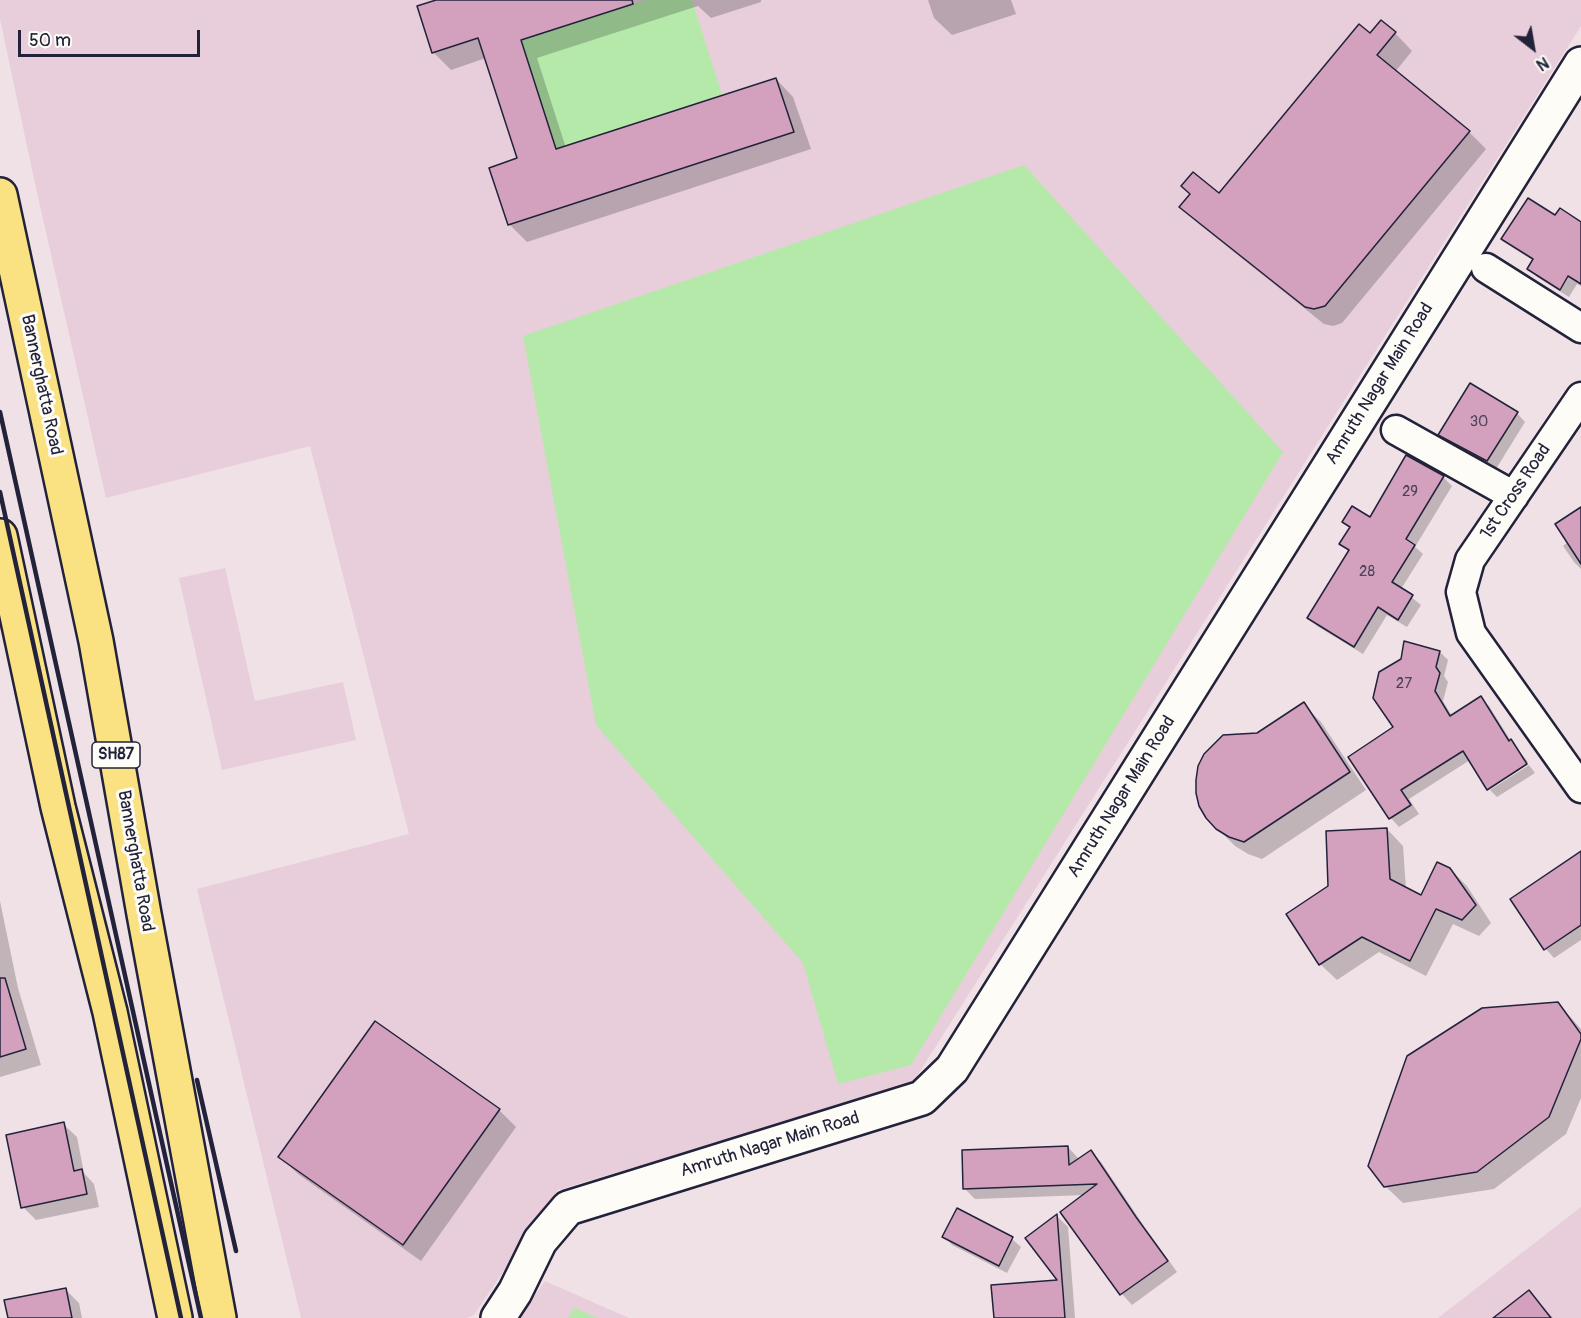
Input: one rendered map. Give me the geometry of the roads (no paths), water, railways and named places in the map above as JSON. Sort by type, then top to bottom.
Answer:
[{"type":"main road","name":"Amruth Nagar Main Road","points":[[498,1318],[515,1292],[540,1241],[568,1208],[922,1098],[952,1069],[1576,88]]},
{"type":"main road","name":"Bannerghatta Road","points":[[0,195],[96,641],[219,1318]]},
{"type":"main road","points":[[0,536],[58,807],[110,1012],[175,1318]]},
{"type":"main road","points":[[110,1012],[160,1001]]},
{"type":"street","points":[[1486,268],[1581,328]]},
{"type":"street","name":"1st Cross Road","points":[[1581,397],[1470,560],[1461,592],[1471,633],[1581,788]]},
{"type":"street","points":[[1396,430],[1514,496]]},
{"type":"railway","points":[[0,412],[201,1318]]},
{"type":"railway","points":[[0,492],[181,1318]]},
{"type":"railway","points":[[197,1080],[236,1251]]}]
